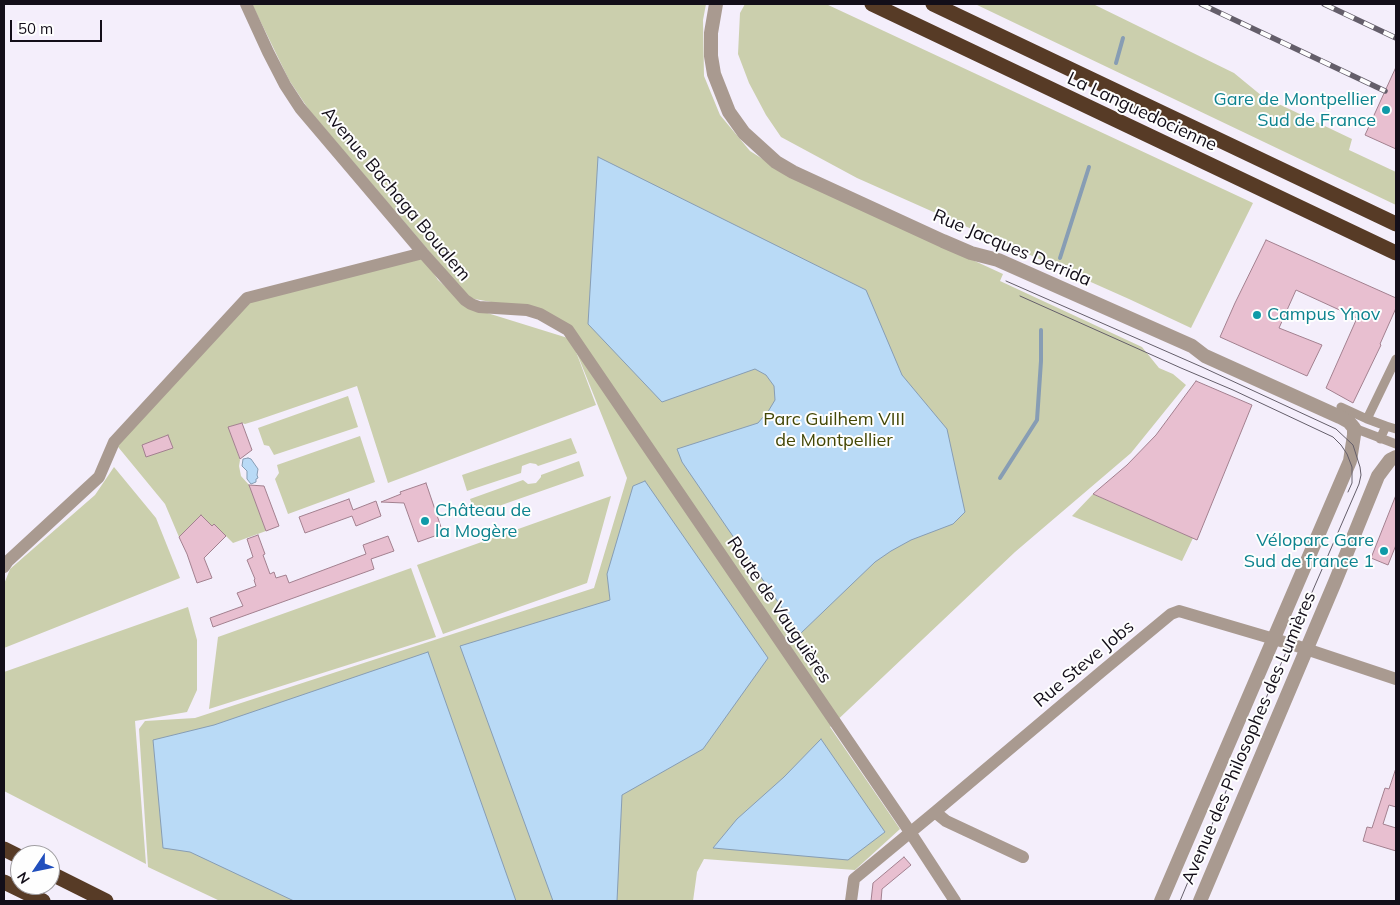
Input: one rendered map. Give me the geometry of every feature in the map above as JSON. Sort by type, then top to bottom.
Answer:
[{"type":"highway","name":"La Languedocienne","points":[[872,4],[1396,254]]},
{"type":"highway","name":"La Languedocienne","points":[[933,4],[1396,224]]},
{"type":"highway","points":[[60,878],[106,901]]},
{"type":"highway","points":[[4,882],[43,901]]},
{"type":"street","name":"Avenue Bachaga Boualem","points":[[246,4],[285,85],[300,108],[460,295],[471,304],[479,306],[527,310],[540,314],[554,320],[568,330],[574,338]]},
{"type":"street","name":"Rue Jacques Derrida","points":[[716,4],[711,33],[711,56],[714,74],[729,112],[744,134],[776,162],[793,172],[943,241],[971,253],[998,260],[1192,346],[1206,356],[1344,419],[1354,428],[1396,444]]},
{"type":"street","points":[[4,567],[8,561],[99,477],[114,442],[246,298],[423,253]]},
{"type":"street","name":"Route de Vauguières","points":[[574,338],[955,901]]},
{"type":"street","points":[[1367,419],[1396,359]]},
{"type":"street","points":[[1341,407],[1396,429]]},
{"type":"street","points":[[1380,439],[1386,426]]},
{"type":"street","name":"Avenue des Philosophes des Lumières","points":[[1161,901],[1350,461],[1354,428]]},
{"type":"street","name":"Avenue des Philosophes des Lumières","points":[[1200,901],[1252,782],[1378,476],[1390,460],[1396,456]]},
{"type":"street","name":"Rue Steve Jobs","points":[[851,901],[854,879],[1171,614],[1179,611],[1306,649],[1396,679]]},
{"type":"street","points":[[936,812],[946,821],[1023,857]]},
{"type":"green space","name":"Parc Guilhem VIII de Montpellier","points":[[252,4],[706,4],[703,20],[704,76],[720,115],[750,151],[788,175],[1003,274],[1000,281],[1142,347],[1159,368],[1173,374],[1186,385],[1131,453],[1015,552],[830,727],[900,829],[855,870],[704,859],[697,872],[693,901],[220,901],[148,867],[139,729],[145,721],[195,718],[594,588],[627,478],[572,341],[596,405],[388,483],[357,386],[258,420],[229,427],[240,460],[241,476],[250,486],[266,531],[233,543],[214,524],[212,526],[201,515],[179,537],[165,504],[114,442],[247,298],[421,254],[438,280],[468,307],[571,339],[541,311],[469,298],[309,110],[289,80]]},
{"type":"green space","points":[[745,4],[826,4],[1253,203],[1191,328],[857,178],[781,137],[766,115],[749,83],[738,54],[740,13]]},
{"type":"green space","points":[[975,4],[1093,4],[1234,73],[1262,96],[1352,139],[1349,150],[1396,172],[1396,205]]},
{"type":"green space","points":[[348,396],[358,427],[274,455],[269,446],[264,445],[258,428]]},
{"type":"green space","points":[[360,436],[375,482],[288,514],[275,479],[279,473],[277,465]]},
{"type":"green space","points":[[571,438],[577,453],[538,466],[530,463],[522,466],[521,473],[467,491],[462,475]]},
{"type":"green space","points":[[579,461],[584,476],[476,514],[470,499],[523,480],[528,484],[536,483],[541,475]]},
{"type":"green space","points":[[114,467],[156,518],[180,578],[4,648],[4,584],[10,569],[95,495]]},
{"type":"green space","points":[[1093,494],[1193,538],[1182,561],[1072,516]]},
{"type":"green space","points":[[611,496],[587,583],[443,634],[417,565]]},
{"type":"green space","points":[[411,568],[436,637],[209,709],[218,637]]},
{"type":"green space","points":[[188,607],[197,640],[197,690],[187,712],[135,721],[146,864],[4,791],[4,672]]},
{"type":"water","points":[[598,157],[866,290],[902,375],[947,429],[965,512],[953,524],[911,540],[875,562],[800,634],[682,462],[677,449],[758,423],[775,400],[774,386],[766,375],[755,369],[662,402],[588,324]]},
{"type":"water","points":[[243,459],[251,459],[258,469],[258,478],[256,482],[251,484],[247,479],[247,471],[242,466]]},
{"type":"water","points":[[645,481],[768,658],[703,749],[622,795],[617,901],[553,901],[460,646],[610,600],[607,574],[633,486]]},
{"type":"water","points":[[428,652],[516,901],[294,901],[190,852],[163,848],[153,740],[214,725]]},
{"type":"water","points":[[821,739],[885,832],[848,860],[713,848],[737,819],[784,777]]},
{"type":"building","name":"Gare de Montpellier Sud de France","points":[[1396,67],[1396,149],[1365,135]]},
{"type":"building","points":[[1266,240],[1396,298],[1396,308],[1381,345],[1353,403],[1326,388],[1357,318],[1296,290],[1279,328],[1322,345],[1307,376],[1220,337]]},
{"type":"building","points":[[1196,381],[1252,405],[1197,540],[1093,494],[1127,465],[1156,435]]},
{"type":"building","points":[[242,423],[252,450],[240,459],[228,427]]},
{"type":"building","points":[[168,435],[173,448],[146,457],[142,445]]},
{"type":"building","name":"Château de la Mogère","points":[[426,483],[443,533],[418,542],[404,503],[381,502],[401,494],[400,492]]},
{"type":"building","points":[[249,485],[264,486],[279,526],[266,531]]},
{"type":"building","name":"Véloparc Gare Sud de france 1","points":[[1396,495],[1396,545],[1388,565],[1371,558]]},
{"type":"building","points":[[349,499],[353,510],[376,501],[381,516],[356,526],[352,516],[305,533],[299,517]]},
{"type":"building","points":[[201,515],[226,536],[204,558],[212,578],[197,583],[179,537]]},
{"type":"building","points":[[258,535],[270,574],[274,572],[276,578],[286,575],[289,583],[366,554],[363,545],[388,536],[394,551],[371,559],[374,569],[213,627],[210,618],[243,606],[237,593],[256,586],[247,560],[253,557],[247,539]]},
{"type":"building","points":[[1395,771],[1396,807],[1389,805],[1383,824],[1396,828],[1396,851],[1363,841],[1367,827],[1372,828],[1385,788],[1389,789]]},
{"type":"building","points":[[904,857],[911,865],[882,889],[881,901],[871,901],[873,883]]},
{"type":"waterway","points":[[1116,63],[1123,38]]},
{"type":"waterway","points":[[1060,258],[1089,167]]},
{"type":"waterway","points":[[1000,478],[1037,420],[1041,330]]},
{"type":"tram line","points":[[1006,281],[1202,367],[1336,429],[1353,445],[1360,467],[1359,484],[1180,901]]},
{"type":"tram line","points":[[1020,296],[1233,390],[1333,437],[1347,454],[1352,467],[1352,483],[1348,492]]},
{"type":"railway","points":[[1201,4],[1385,91]]},
{"type":"railway","points":[[1324,4],[1396,38]]},
{"type":"place","name":"Gare de Montpellier Sud de France","points":[[1386,110]]},
{"type":"place","name":"Campus Ynov","points":[[1257,315]]},
{"type":"place","name":"Château de la Mogère","points":[[425,521]]},
{"type":"place","name":"Véloparc Gare Sud de france 1","points":[[1384,551]]}]
